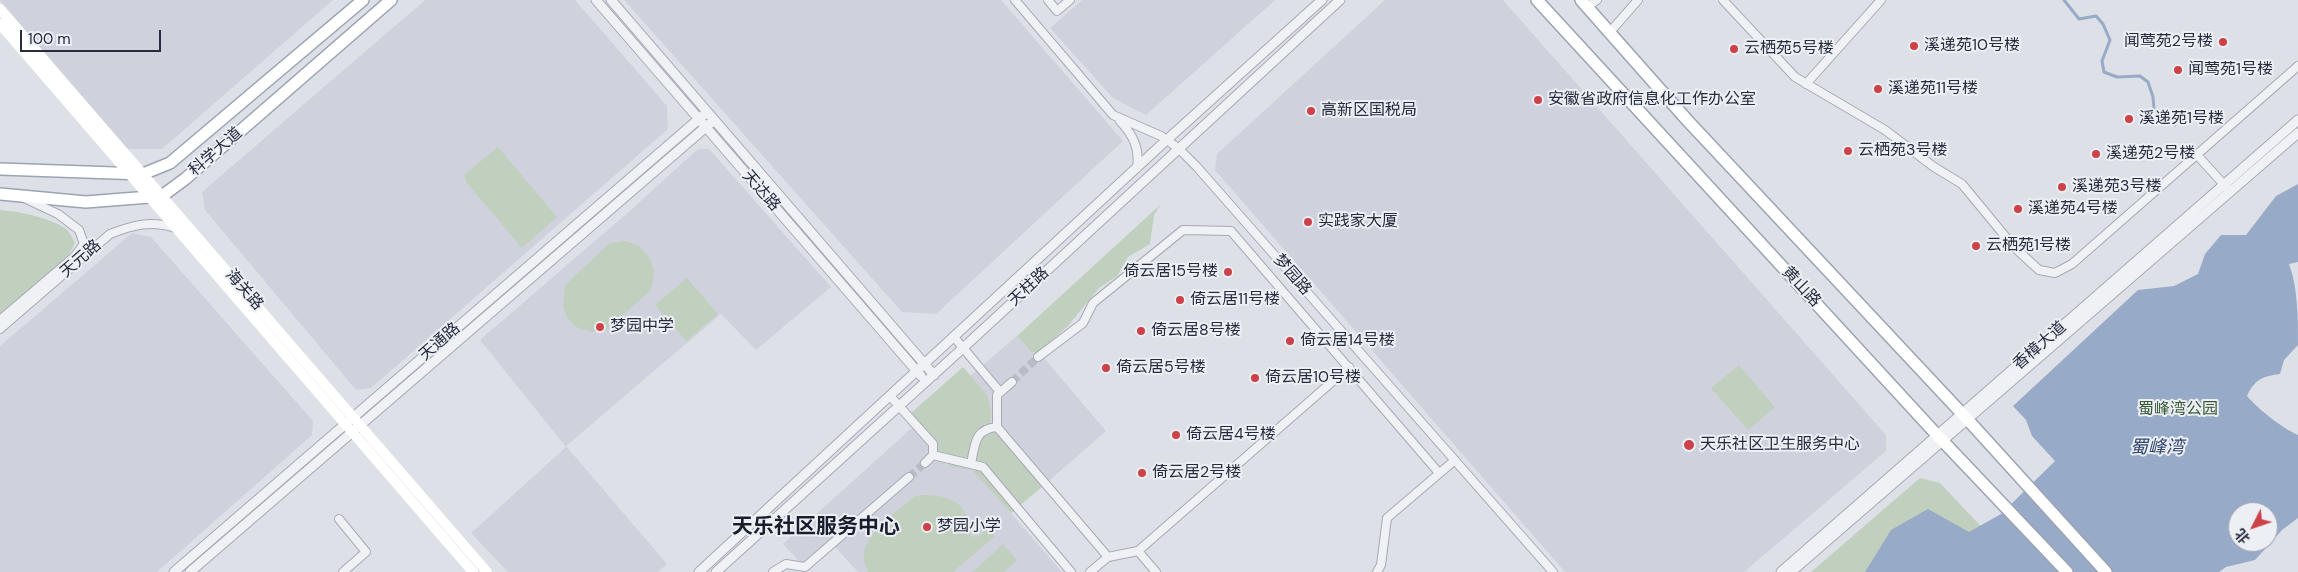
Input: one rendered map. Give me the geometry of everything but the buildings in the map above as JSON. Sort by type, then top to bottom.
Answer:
[{"type":"main road","name":"科学大道","points":[[0,169],[143,174],[170,163],[363,0]]},
{"type":"main road","name":"科学大道","points":[[162,196],[185,179],[391,0]]},
{"type":"main road","name":"黄山路","points":[[1537,0],[1940,438],[2067,572]]},
{"type":"main road","name":"黄山路","points":[[1588,2],[1610,32],[1694,127],[1965,417],[2106,572]]},
{"type":"main road","name":"海关路","points":[[0,9],[162,196],[352,424],[472,572]]},
{"type":"main road","name":"海关路","points":[[0,24],[176,228],[487,572]]},
{"type":"main road","points":[[0,194],[86,202],[162,196]]},
{"type":"street","name":"天达路","points":[[596,0],[926,382]]},
{"type":"street","name":"天达路","points":[[611,0],[934,375]]},
{"type":"street","name":"梦园路","points":[[1015,0],[1119,119],[1167,140],[1198,167],[1553,572]]},
{"type":"street","points":[[1048,0],[1057,12],[1070,0]]},
{"type":"street","name":"天柱路","points":[[699,572],[1167,140],[1322,0]]},
{"type":"street","name":"天柱路","points":[[716,572],[934,375],[1340,0]]},
{"type":"street","points":[[1610,32],[1638,0]]},
{"type":"street","points":[[1723,0],[1782,65],[1806,84],[1885,130],[1934,168],[1962,184],[2014,247],[2039,270],[2055,273],[2072,264],[2298,66]]},
{"type":"street","points":[[1806,84],[1881,0]]},
{"type":"street","name":"天通路","points":[[190,572],[352,424],[707,112]]},
{"type":"street","points":[[1119,119],[1130,133],[1138,148],[1137,168]]},
{"type":"street","name":"天通路","points":[[174,572],[714,120]]},
{"type":"street","name":"香樟大道","points":[[2227,189],[2298,120]]},
{"type":"street","name":"香樟大道","points":[[1781,572],[1965,417],[2227,189],[2298,133]]},
{"type":"street","points":[[2198,155],[2227,189]]},
{"type":"street","name":"天元路","points":[[0,320],[74,257],[84,244],[79,230],[58,214],[18,196]]},
{"type":"street","name":"天元路","points":[[0,329],[110,234],[131,225],[151,223],[176,228]]},
{"type":"street","points":[[1038,357],[1083,323],[1093,303],[1183,230],[1231,231],[1439,473]]},
{"type":"street","points":[[954,337],[1000,392]]},
{"type":"street","points":[[1090,572],[1108,557],[1138,551],[1349,367]]},
{"type":"street","points":[[1012,382],[997,395],[997,427],[1108,557]]},
{"type":"street","points":[[891,396],[933,444],[934,455]]},
{"type":"street","points":[[971,464],[980,433],[986,428],[997,427]]},
{"type":"street","name":"香樟大道","points":[[1791,572],[1940,438]]},
{"type":"street","points":[[925,463],[934,455]]},
{"type":"street","points":[[934,455],[983,467],[1071,572]]},
{"type":"street","points":[[1377,572],[1381,565],[1387,518],[1454,460]]},
{"type":"street","points":[[773,572],[786,564],[805,567],[909,477]]},
{"type":"street","points":[[339,519],[366,552],[343,572]]},
{"type":"street","points":[[1138,551],[1156,572]]},
{"type":"street","points":[[472,572],[479,563]]},
{"type":"street","points":[[794,565],[800,572]]},
{"type":"shaded area","points":[[0,0],[333,0],[162,149],[126,149]]},
{"type":"shaded area","points":[[425,0],[575,0],[667,106],[668,129],[371,388],[356,390],[205,210],[202,192]]},
{"type":"shaded area","points":[[624,0],[1001,0],[1123,141],[936,314],[902,312]]},
{"type":"shaded area","points":[[1082,0],[1275,0],[1146,115],[1113,98],[1050,28]]},
{"type":"shaded area","points":[[1385,0],[1503,0],[1886,435],[1886,451],[1744,572],[1565,572],[1215,170],[1217,154]]},
{"type":"shaded area","points":[[698,149],[709,149],[831,287],[756,350],[721,314],[566,446],[667,564],[658,572],[508,572],[471,533],[566,447],[480,340],[632,209]]},
{"type":"shaded area","points":[[132,233],[151,237],[313,421],[312,435],[157,572],[0,572],[0,346]]},
{"type":"shaded area","points":[[1017,336],[1031,352],[1039,352],[1106,431],[1043,486],[990,424],[991,411],[988,396],[970,376]]},
{"type":"shaded area","points":[[914,426],[948,466],[968,468],[976,473],[1062,572],[858,572],[834,546],[808,571],[783,544]]},
{"type":"green space","points":[[498,147],[557,217],[522,248],[466,182],[465,174]]},
{"type":"green space","points":[[1161,204],[1154,215],[1150,244],[1128,257],[1117,276],[1099,288],[1067,327],[1039,352],[1031,352],[1017,336]]},
{"type":"green space","points":[[0,210],[43,218],[60,225],[70,233],[75,243],[68,256],[0,315]]},
{"type":"green space","points":[[625,241],[639,246],[649,257],[654,269],[650,291],[606,330],[593,332],[578,328],[567,318],[563,307],[565,285],[610,243]]},
{"type":"green space","points":[[687,278],[718,314],[686,341],[655,305]]},
{"type":"green space","points":[[1739,365],[1775,407],[1748,430],[1711,388]]},
{"type":"green space","points":[[963,367],[988,396],[991,411],[990,424],[1043,486],[1011,513],[972,470],[949,466],[914,426],[910,414]]},
{"type":"green space","points":[[1920,478],[1940,483],[2024,572],[1811,572]]},
{"type":"green space","name":"梦园小学","points":[[915,496],[942,496],[957,503],[967,516],[971,536],[977,537],[988,529],[995,536],[953,572],[869,572],[864,560],[865,549],[869,539],[896,511]]},
{"type":"green space","points":[[1003,544],[1017,560],[1004,572],[973,572]]},
{"type":"water","name":"蜀峰湾","points":[[2298,184],[2298,262],[2289,264],[2296,293],[2298,345],[2284,360],[2280,374],[2260,380],[2253,386],[2247,396],[2271,418],[2298,435],[2298,518],[2278,534],[2278,502],[2228,502],[2228,552],[2262,552],[2255,560],[2226,567],[2219,572],[1865,572],[1891,530],[1928,509],[1969,532],[2001,514],[2055,461],[2032,436],[2026,420],[2013,406],[2138,290],[2174,286],[2198,274],[2205,254],[2221,235],[2246,235],[2276,196]]},
{"type":"waterway","points":[[2064,0],[2079,19],[2096,16],[2103,24],[2110,40],[2102,61],[2104,72],[2117,77],[2140,76],[2148,82],[2153,97],[2154,109],[2161,118],[2175,125]]},
{"type":"tunnel","points":[[1012,382],[1038,357]]},
{"type":"tunnel","points":[[909,477],[925,463]]},
{"type":"place","name":"闻莺苑2号楼","points":[[2223,42]]},
{"type":"place","name":"溪递苑10号楼","points":[[1914,46]]},
{"type":"place","name":"云栖苑5号楼","points":[[1734,49]]},
{"type":"place","name":"闻莺苑1号楼","points":[[2178,70]]},
{"type":"place","name":"溪递苑11号楼","points":[[1878,89]]},
{"type":"place","name":"安徽省政府信息化工作办公室","points":[[1538,100]]},
{"type":"place","name":"高新区国税局","points":[[1311,111]]},
{"type":"place","name":"溪递苑1号楼","points":[[2129,119]]},
{"type":"place","name":"云栖苑3号楼","points":[[1848,151]]},
{"type":"place","name":"溪递苑2号楼","points":[[2096,154]]},
{"type":"place","name":"溪递苑3号楼","points":[[2062,187]]},
{"type":"place","name":"溪递苑4号楼","points":[[2018,209]]},
{"type":"place","name":"实践家大厦","points":[[1308,222]]},
{"type":"place","name":"云栖苑1号楼","points":[[1976,246]]},
{"type":"place","name":"倚云居15号楼","points":[[1228,272]]},
{"type":"place","name":"倚云居11号楼","points":[[1180,300]]},
{"type":"place","name":"梦园中学","points":[[600,327]]},
{"type":"place","name":"倚云居8号楼","points":[[1141,331]]},
{"type":"place","name":"倚云居14号楼","points":[[1290,341]]},
{"type":"place","name":"倚云居5号楼","points":[[1106,368]]},
{"type":"place","name":"倚云居10号楼","points":[[1255,378]]},
{"type":"place","name":"倚云居4号楼","points":[[1176,435]]},
{"type":"place","name":"天乐社区卫生服务中心","points":[[1689,445]]},
{"type":"place","name":"倚云居2号楼","points":[[1142,473]]},
{"type":"place","name":"梦园小学","points":[[927,527]]},
{"type":"district","name":"天乐社区服务中心","points":[[816,527]]},
{"type":"park label","name":"蜀峰湾公园","points":[[2178,410]]}]
